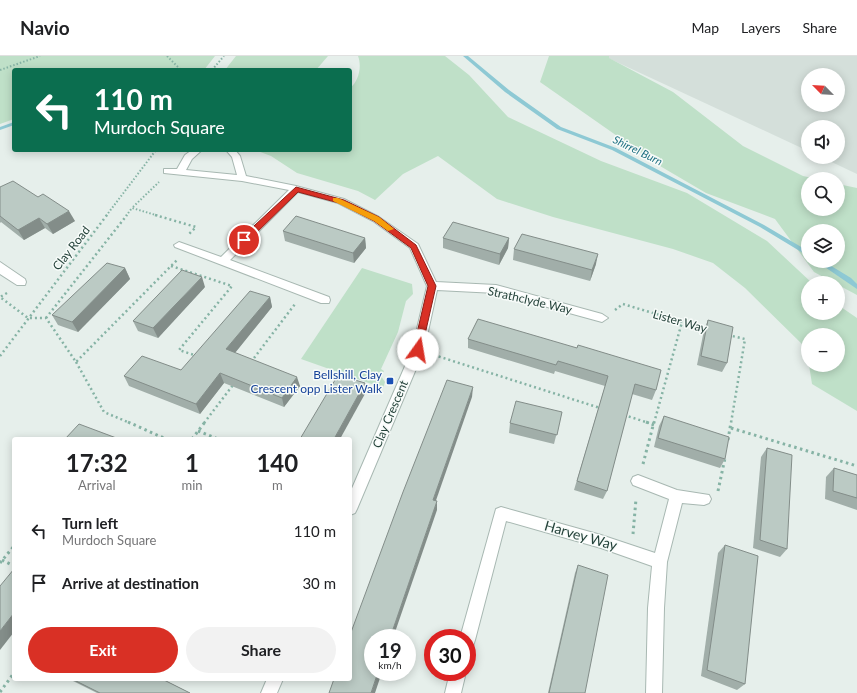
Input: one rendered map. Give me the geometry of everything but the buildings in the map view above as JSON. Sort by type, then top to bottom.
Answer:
[{"type":"street","points":[[180,172],[188,157],[195,152]]},
{"type":"street","points":[[232,152],[236,156],[242,178]]},
{"type":"street","points":[[167,171],[242,178],[296,189],[341,201],[376,219],[414,246],[432,286]]},
{"type":"street","points":[[223,261],[296,189]]},
{"type":"street","points":[[183,246],[325,300]]},
{"type":"street","points":[[0,266],[2,270],[21,282]]},
{"type":"street","name":"Strathclyde Way","points":[[432,286],[496,289],[602,318]]},
{"type":"street","name":"Clay Crescent","points":[[352,504],[418,350],[432,286]]},
{"type":"street","points":[[638,481],[677,496],[704,499]]},
{"type":"street","points":[[654,693],[656,608],[660,562],[677,496]]},
{"type":"street","name":"Harvey Way","points":[[470,629],[501,513],[631,550],[660,562]]},
{"type":"street","points":[[269,693],[274,681]]},
{"type":"street","points":[[453,693],[456,681]]},
{"type":"path","points":[[0,70],[40,56]]},
{"type":"path","points":[[167,56],[179,68]]},
{"type":"path","points":[[214,68],[224,56]]},
{"type":"path","name":"Clay Road","points":[[0,356],[154,152]]},
{"type":"path","points":[[46,318],[132,208],[164,177],[167,171]]},
{"type":"path","points":[[76,362],[171,266],[196,227],[132,208]]},
{"type":"path","points":[[171,266],[232,286],[179,350],[200,358]]},
{"type":"path","points":[[21,282],[0,298],[28,318],[46,318]]},
{"type":"path","points":[[247,367],[304,292]]},
{"type":"path","name":"Lister Way","points":[[602,318],[624,304],[710,330]]},
{"type":"path","points":[[46,318],[76,362],[104,412],[161,437]]},
{"type":"path","points":[[631,550],[638,481],[682,322]]},
{"type":"path","name":"Lister Way","points":[[724,333],[745,339],[728,442]]},
{"type":"path","points":[[418,350],[603,408]]},
{"type":"path","points":[[194,437],[238,379]]},
{"type":"path","points":[[617,413],[654,425]]},
{"type":"path","points":[[731,428],[857,466]]},
{"type":"path","points":[[198,431],[213,437]]},
{"type":"path","points":[[704,499],[718,494],[726,450]]},
{"type":"path","points":[[12,548],[1,562],[12,565]]},
{"type":"path","points":[[0,692],[12,677]]},
{"type":"shaded area","points":[[609,56],[857,56],[857,174],[836,164],[845,164],[845,120],[801,120],[801,148],[608,58]]},
{"type":"green space","points":[[0,56],[215,56],[206,68],[12,68],[12,120],[0,124]]},
{"type":"green space","points":[[236,56],[328,56],[318,68],[227,68]]},
{"type":"green space","points":[[358,56],[445,56],[469,75],[508,117],[601,161],[687,193],[767,241],[804,276],[801,276],[801,320],[845,320],[845,310],[857,318],[857,411],[812,384],[810,372],[845,372],[845,328],[801,328],[801,343],[745,288],[713,263],[673,249],[553,217],[497,199],[438,156],[403,174],[375,200],[358,191],[297,173],[271,156],[260,152],[352,152],[352,86],[358,77],[360,64]]},
{"type":"green space","points":[[549,56],[609,56],[609,58],[673,92],[743,146],[801,175],[801,216],[845,216],[845,185],[857,188],[857,295],[845,289],[845,276],[821,276],[814,272],[811,268],[845,268],[845,224],[801,224],[801,254],[775,219],[706,193],[660,166],[540,82]]},
{"type":"green space","points":[[362,268],[412,284],[413,294],[406,301],[398,332],[381,369],[384,371],[381,376],[385,382],[383,388],[301,359]]},
{"type":"waterway","name":"Shirrel Burn","points":[[465,56],[507,91],[559,128],[614,149],[762,226],[801,250]]},
{"type":"waterway","name":"Shirrel Burn","points":[[0,129],[12,124]]},
{"type":"waterway","name":"Shirrel Burn","points":[[830,268],[857,287]]},
{"type":"slow traffic","points":[[335,200],[341,201],[376,219],[390,229]]},
{"type":"place","name":"Bellshill, Clay Crescent opp Lister Walk","points":[[390,381]]},
{"type":"route","points":[[244,240],[296,189],[341,201],[376,219],[414,246],[432,286],[418,350]]}]
